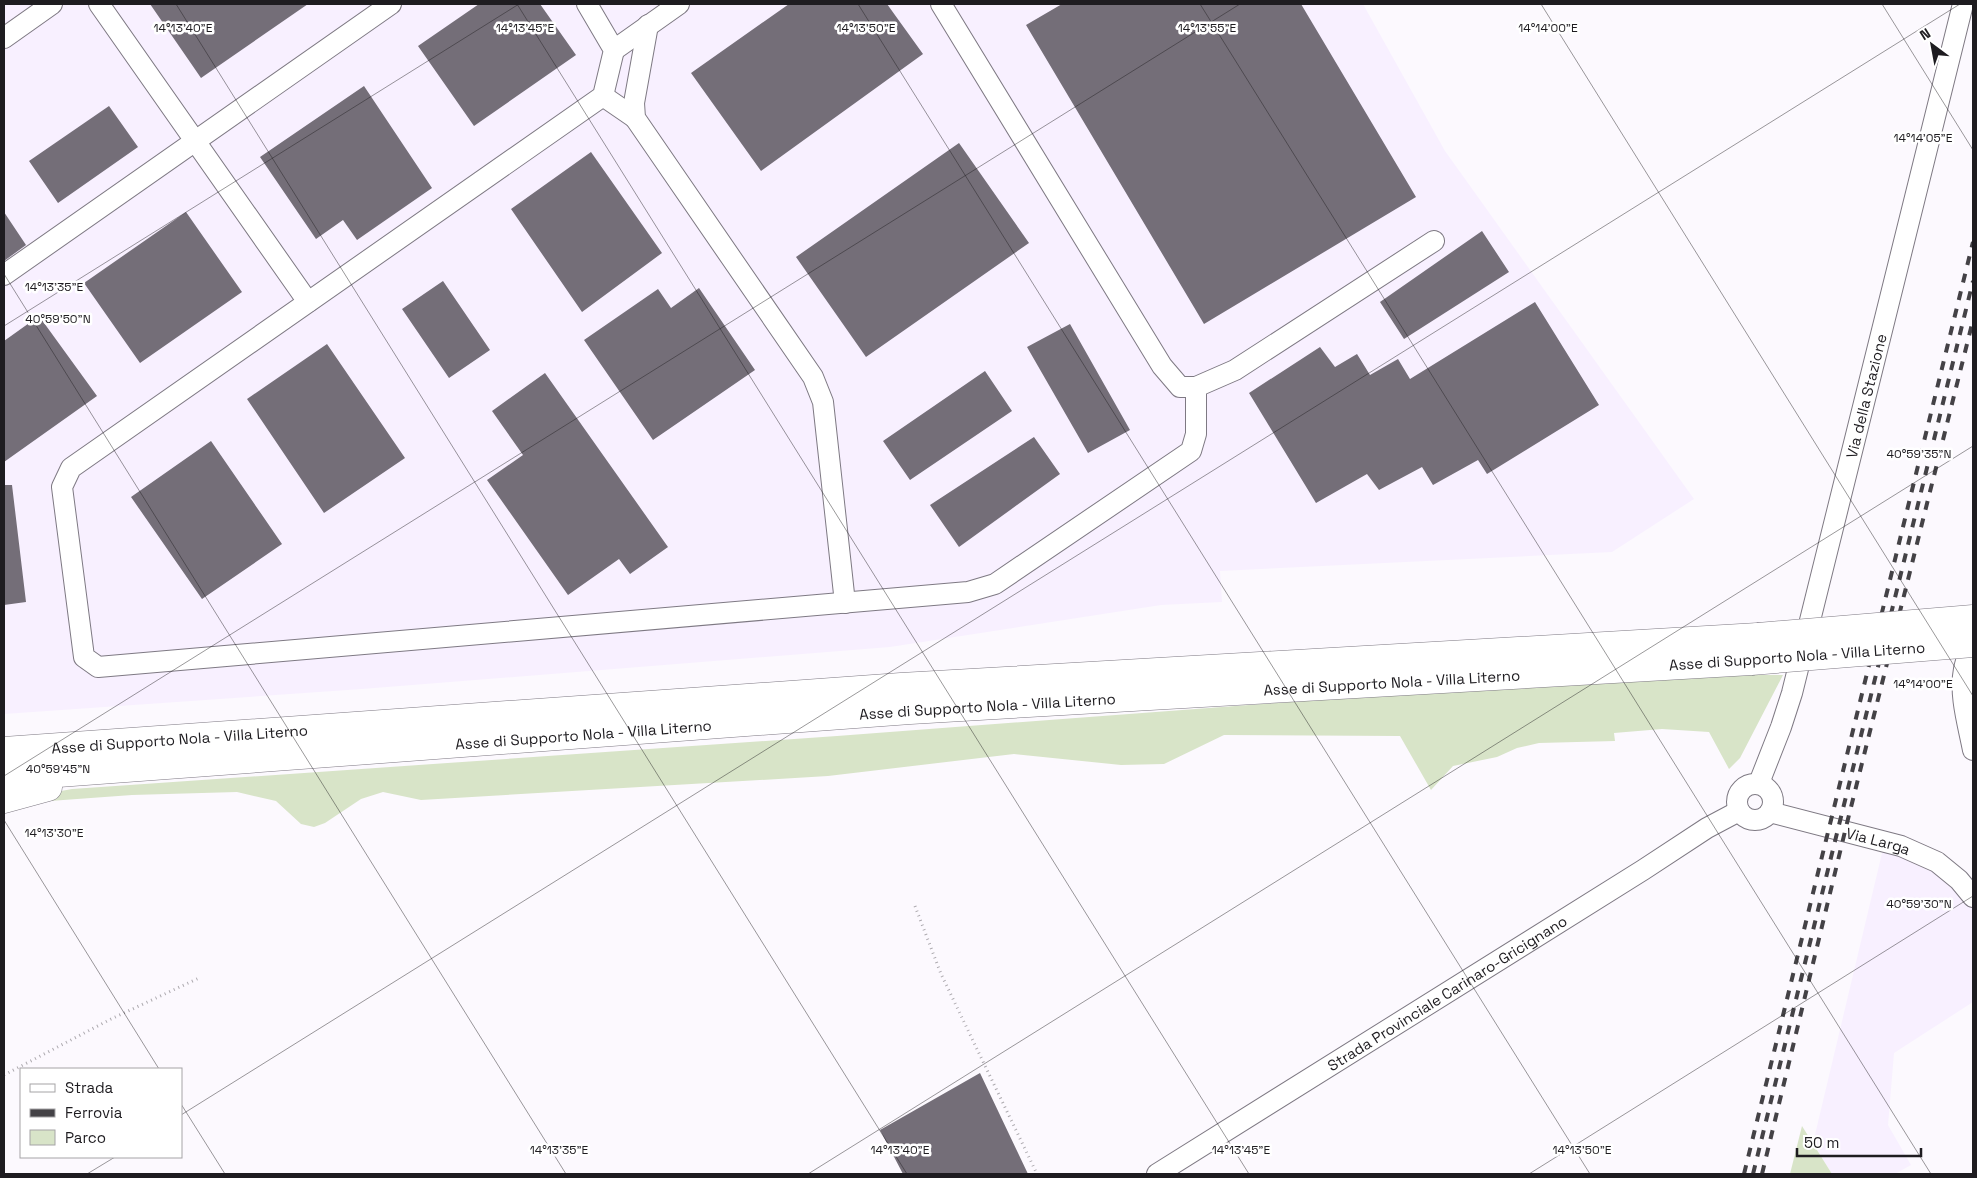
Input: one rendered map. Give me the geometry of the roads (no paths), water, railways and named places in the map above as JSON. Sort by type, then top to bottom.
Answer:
[{"type":"highway","name":"Asse di Supporto Nola - Villa Literno","points":[[4,777],[1755,649],[1973,619]]},
{"type":"highway","name":"Asse di Supporto Nola - Villa Literno","points":[[4,751],[891,688],[1973,641]]},
{"type":"highway","points":[[4,798],[132,767]]},
{"type":"street","points":[[4,38],[52,4]]},
{"type":"street","points":[[99,4],[308,302]]},
{"type":"street","points":[[4,275],[391,4]]},
{"type":"street","points":[[587,4],[614,50]]},
{"type":"street","points":[[679,4],[614,50],[603,96],[71,468],[62,487],[84,657],[98,667],[968,592],[995,584],[1191,451],[1196,434],[1196,387]]},
{"type":"street","points":[[941,4],[1162,366],[1180,387],[1196,387],[1236,370],[1434,241]]},
{"type":"street","name":"Via della Stazione","points":[[1759,784],[1782,727],[1792,694],[1960,8]]},
{"type":"street","points":[[635,118],[634,103],[648,25]]},
{"type":"street","points":[[603,96],[635,118],[813,377],[823,402],[845,603]]},
{"type":"street","points":[[1973,641],[1964,670],[1963,686],[1965,709],[1973,750]]},
{"type":"street","points":[[1759,784],[1770,790],[1774,801],[1766,817],[1754,820],[1748,819],[1739,811],[1737,805],[1739,794],[1747,785],[1759,784]]},
{"type":"street","name":"Strada Provinciale Carinaro-Gricignano","points":[[1157,1174],[1707,828],[1739,811]]},
{"type":"street","name":"Via Larga","points":[[1770,812],[1901,846],[1937,862],[1959,880],[1973,897]]},
{"type":"railway","points":[[1744,1174],[1973,242]]},
{"type":"railway","points":[[1753,1174],[1973,281]]},
{"type":"railway","points":[[1762,1174],[1848,819],[1973,320]]}]
